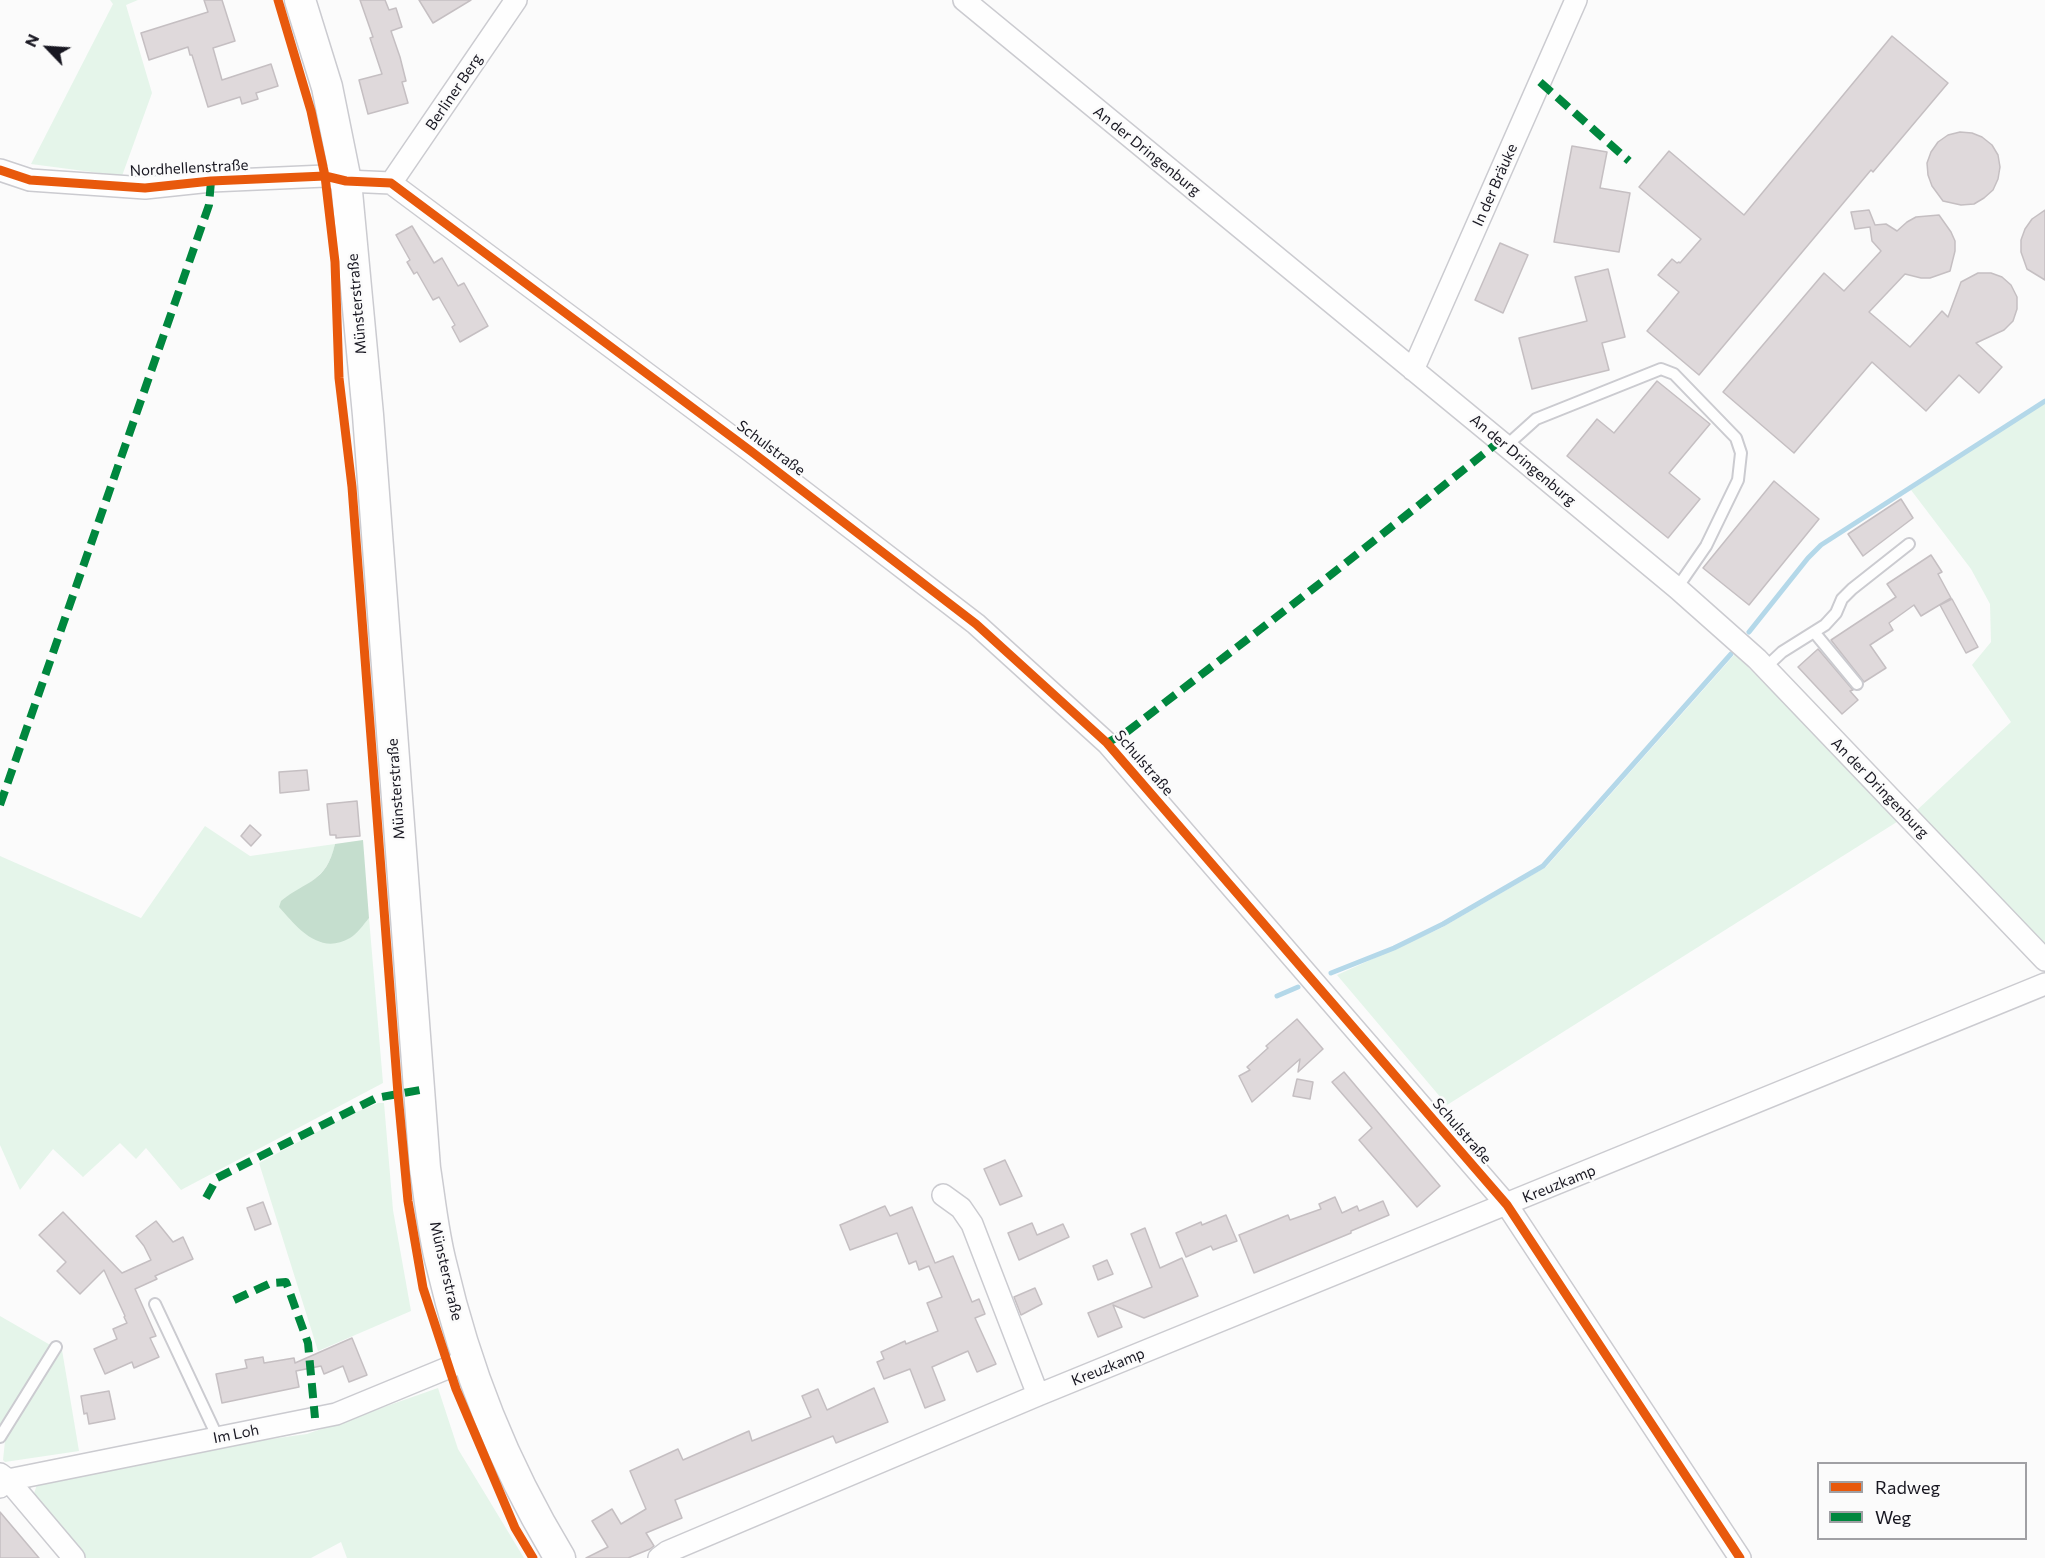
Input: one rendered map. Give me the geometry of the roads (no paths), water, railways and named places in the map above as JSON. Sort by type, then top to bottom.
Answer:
[{"type":"main road","name":"Münsterstraße","points":[[300,0],[327,87],[346,181],[368,415],[425,1168],[440,1261],[467,1360],[499,1444],[525,1497],[560,1558]]},
{"type":"street","name":"Berliner Berg","points":[[392,183],[516,0]]},
{"type":"street","name":"An der Dringenburg","points":[[964,0],[1677,588],[1765,668],[2045,960]]},
{"type":"street","name":"In der Bräuke","points":[[1413,370],[1576,0]]},
{"type":"street","name":"Nordhellenstraße","points":[[0,170],[30,180],[145,188],[211,181],[326,176],[346,181]]},
{"type":"street","points":[[346,181],[392,183]]},
{"type":"street","name":"Schulstraße","points":[[392,183],[752,452],[976,624],[1107,743],[1507,1205],[1740,1558]]},
{"type":"street","name":"Kreuzkamp","points":[[659,1558],[667,1552],[1038,1395],[2045,984]]},
{"type":"street","points":[[943,1195],[961,1209],[972,1224],[1038,1395]]},
{"type":"street","name":"Im Loh","points":[[3,1480],[336,1414],[467,1360]]},
{"type":"street","points":[[3,1480],[74,1558]]},
{"type":"lane","points":[[1506,446],[1536,419],[1661,369],[1674,374],[1736,438],[1741,453],[1738,480],[1706,546],[1677,588]]},
{"type":"lane","points":[[1765,668],[1782,652],[1825,625],[1836,613],[1842,599],[1852,589],[1910,543]]},
{"type":"lane","points":[[1814,632],[1857,684]]},
{"type":"lane","points":[[155,1304],[218,1438]]},
{"type":"lane","points":[[0,1437],[56,1347]]},
{"type":"waterway","points":[[1749,632],[1821,545],[2045,401]]},
{"type":"waterway","points":[[1331,973],[1394,948],[1443,924],[1543,866],[1731,654]]},
{"type":"waterway","points":[[1277,996],[1298,987]]}]
